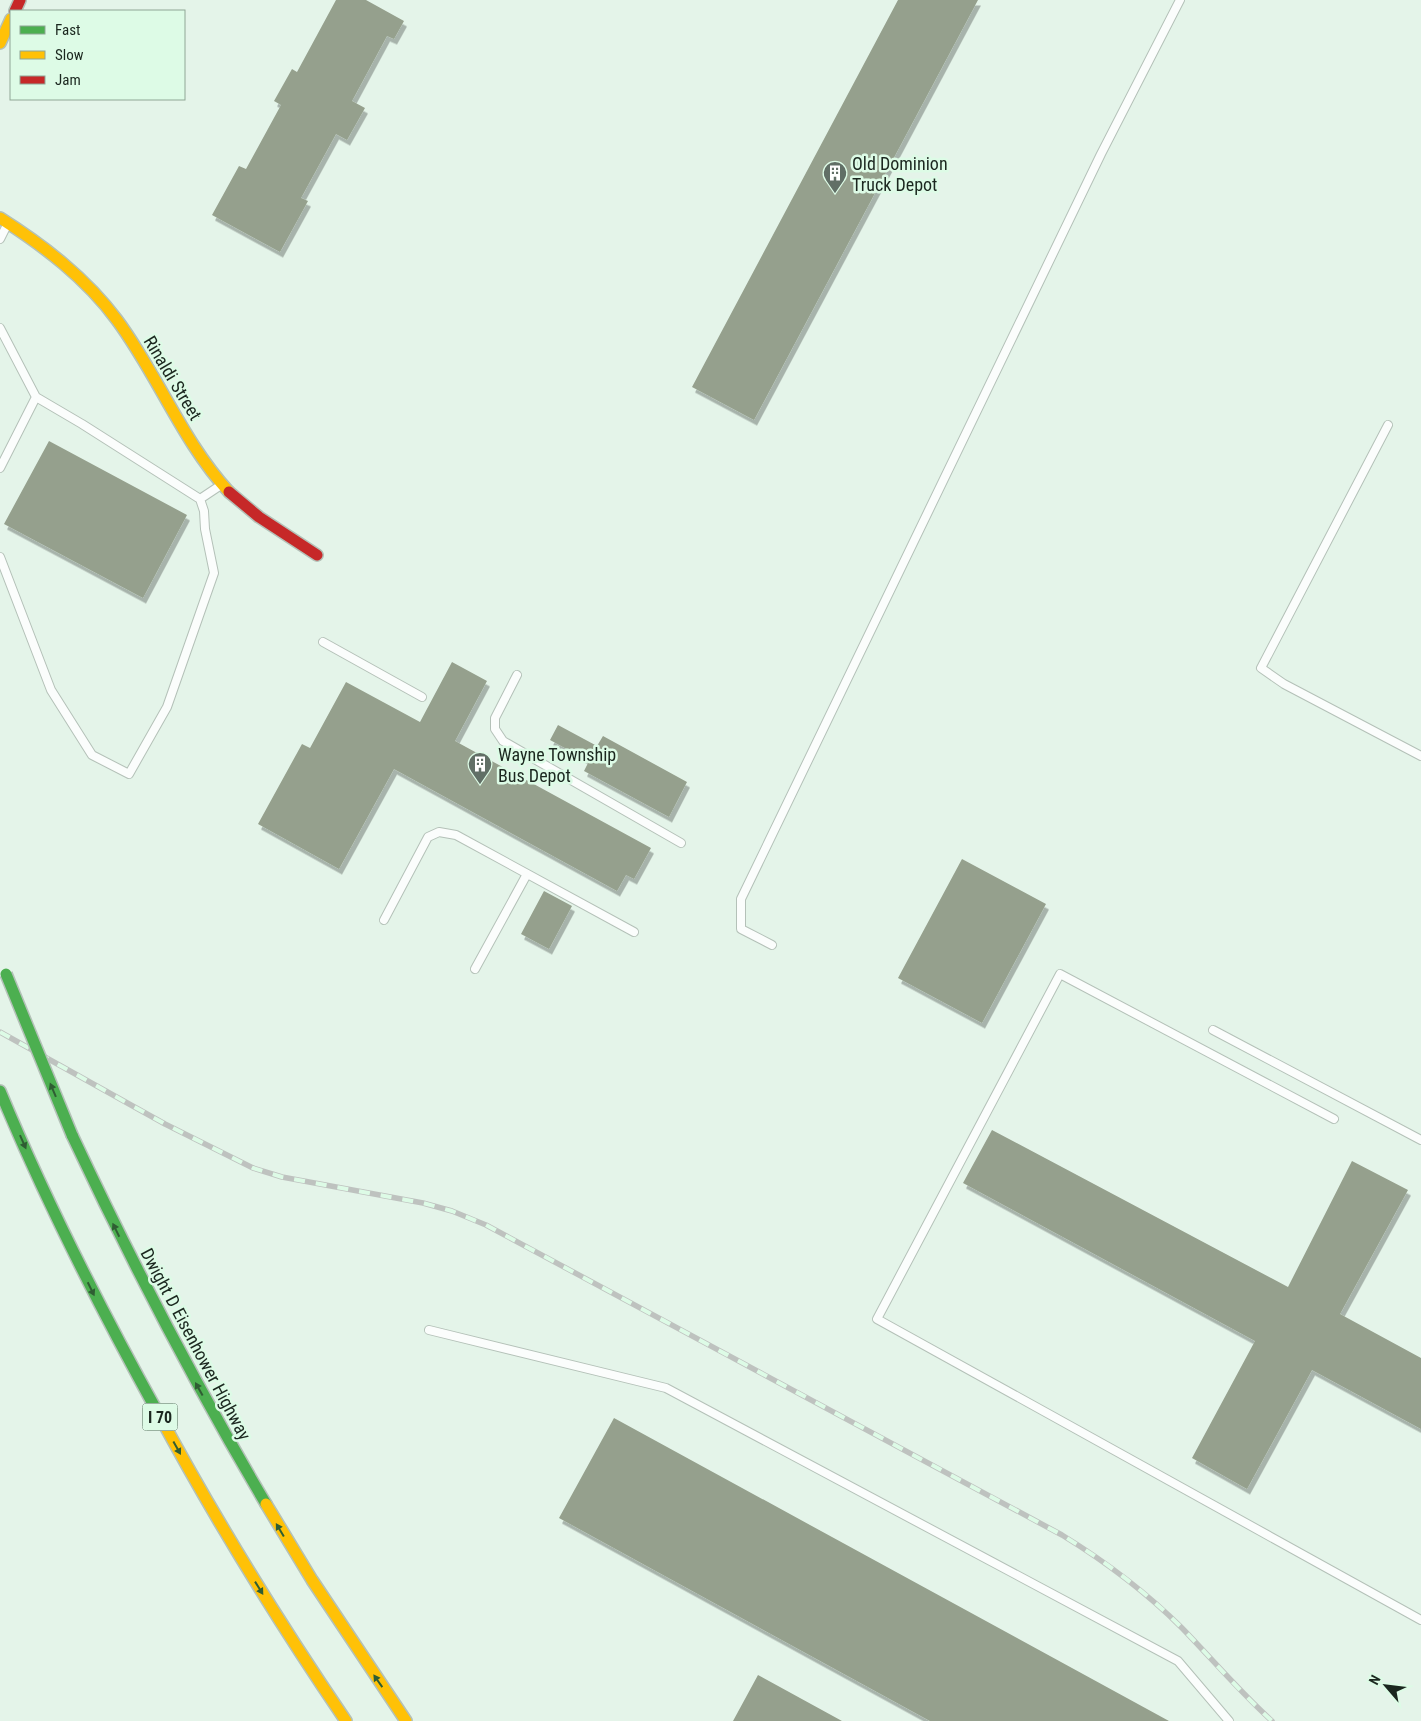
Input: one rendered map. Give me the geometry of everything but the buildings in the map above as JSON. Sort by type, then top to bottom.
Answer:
[{"type":"main road","points":[[0,43],[10,21]]},
{"type":"main road","name":"Rinaldi Street","points":[[4,221],[60,262],[101,301],[128,337],[189,440],[229,492],[269,524],[317,555]]},
{"type":"main road","name":"Dwight D Eisenhower Highway","points":[[4,971],[72,1135],[155,1307],[244,1471],[322,1598],[406,1721]]},
{"type":"main road","name":"I 70","points":[[1,1094],[95,1298],[163,1424],[239,1555],[346,1721]]},
{"type":"lane","points":[[772,945],[742,929],[741,900],[1101,154],[1180,0]]},
{"type":"lane","points":[[0,239],[4,221]]},
{"type":"lane","points":[[0,328],[36,397],[200,499],[204,512],[205,529],[214,573],[167,708],[130,774],[92,755],[51,690],[0,557]]},
{"type":"lane","points":[[0,468],[36,397]]},
{"type":"lane","points":[[1388,425],[1261,668],[1284,684],[1421,756]]},
{"type":"lane","points":[[200,499],[223,484]]},
{"type":"lane","points":[[323,642],[422,697]]},
{"type":"lane","points":[[517,675],[495,718],[495,729],[503,741],[681,843]]},
{"type":"lane","points":[[384,920],[428,837],[439,832],[456,835],[634,932]]},
{"type":"lane","points":[[475,968],[527,874]]},
{"type":"lane","points":[[1334,1119],[1060,974],[877,1319],[1421,1620]]},
{"type":"lane","points":[[1213,1030],[1421,1140]]},
{"type":"lane","points":[[429,1330],[666,1388],[1178,1661],[1229,1721]]},
{"type":"railway","points":[[0,1032],[165,1124],[253,1168],[282,1177],[423,1203],[452,1211],[486,1225],[1062,1535],[1110,1567],[1154,1602],[1182,1628],[1237,1687],[1272,1721]]},
{"type":"traffic: fast","points":[[6,974],[72,1135]]},
{"type":"traffic: fast","points":[[0,1091],[74,1254],[158,1413]]},
{"type":"traffic: fast","points":[[72,1135],[164,1322],[266,1504]]},
{"type":"traffic: slow","points":[[0,43],[10,21]]},
{"type":"traffic: slow","points":[[0,218],[63,264],[92,290],[105,305],[132,341],[197,451],[229,492]]},
{"type":"traffic: slow","points":[[158,1413],[248,1569],[346,1721]]},
{"type":"traffic: slow","points":[[266,1504],[312,1580],[406,1721]]},
{"type":"traffic: jam","points":[[15,10],[20,0]]},
{"type":"traffic: jam","points":[[229,492],[259,517],[317,555]]},
{"type":"place","name":"Old Dominion Truck Depot","points":[[835,194]]},
{"type":"place","name":"Wayne Township Bus Depot","points":[[480,785]]}]
